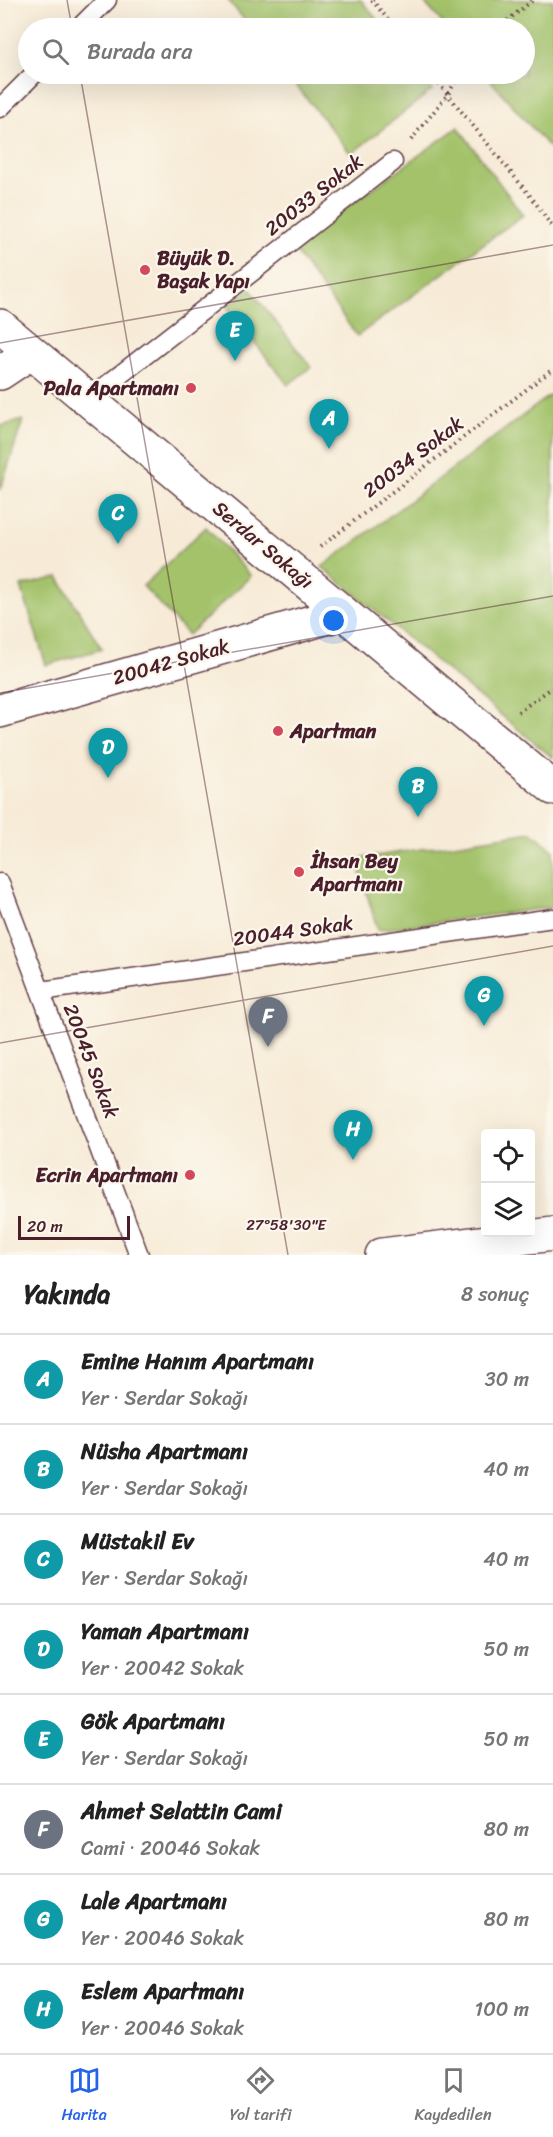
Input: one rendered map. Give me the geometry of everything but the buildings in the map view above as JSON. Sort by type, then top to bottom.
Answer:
[{"type":"street","name":"Serdar Sokağı","points":[[0,326],[553,788]]},
{"type":"street","points":[[0,373],[30,353]]},
{"type":"street","name":"20042 Sokak","points":[[0,711],[343,613]]},
{"type":"street","points":[[382,1255],[553,1234]]},
{"type":"lane","points":[[88,18],[107,0]]},
{"type":"lane","points":[[0,108],[24,84]]},
{"type":"lane","name":"20033 Sokak","points":[[89,399],[393,162]]},
{"type":"lane","name":"20045 Sokak","points":[[0,883],[139,1255]]},
{"type":"lane","name":"20044 Sokak","points":[[40,991],[553,918]]},
{"type":"path","points":[[372,0],[387,18]]},
{"type":"path","points":[[510,18],[533,0]]},
{"type":"path","points":[[440,84],[553,228]]},
{"type":"path","name":"20033 Sokak","points":[[393,162],[454,84]]},
{"type":"path","name":"20034 Sokak","points":[[291,569],[553,369]]},
{"type":"path","points":[[488,733],[553,687]]},
{"type":"green space","points":[[228,0],[361,0],[376,18],[243,18]]},
{"type":"green space","points":[[422,0],[553,0],[553,152],[494,84],[535,84],[535,18],[438,18]]},
{"type":"green space","points":[[295,84],[427,84],[432,90],[351,154]]},
{"type":"green space","points":[[458,127],[523,215],[357,336],[292,247]]},
{"type":"green space","points":[[250,289],[311,367],[288,385],[227,307]]},
{"type":"green space","points":[[553,393],[553,758],[322,567]]},
{"type":"green space","points":[[23,420],[0,491],[0,426]]},
{"type":"green space","points":[[206,527],[251,576],[188,635],[143,586]]},
{"type":"green space","points":[[58,577],[102,649],[46,665],[21,586]]},
{"type":"green space","points":[[532,832],[553,850],[553,907],[378,930],[356,859]]},
{"type":"place","name":"Büyük D. Başak Yapı","points":[[145,270]]},
{"type":"place","name":"Gök Apartmanı","points":[[235,361]]},
{"type":"place","name":"Pala Apartmanı","points":[[191,388]]},
{"type":"place","name":"Emine Hanım Apartmanı","points":[[329,449]]},
{"type":"place","name":"Müstakil Ev","points":[[118,544]]},
{"type":"place","name":"Apartman","points":[[278,731]]},
{"type":"place","name":"Yaman Apartmanı","points":[[108,778]]},
{"type":"place","name":"Nüsha Apartmanı","points":[[418,817]]},
{"type":"place","name":"İhsan Bey Apartmanı","points":[[299,872]]},
{"type":"place","name":"Lale Apartmanı","points":[[484,1026]]},
{"type":"place","name":"Ahmet Selattin Cami","points":[[268,1047]]},
{"type":"place","name":"Eslem Apartmanı","points":[[353,1160]]},
{"type":"place","name":"Ecrin Apartmanı","points":[[190,1175]]}]
